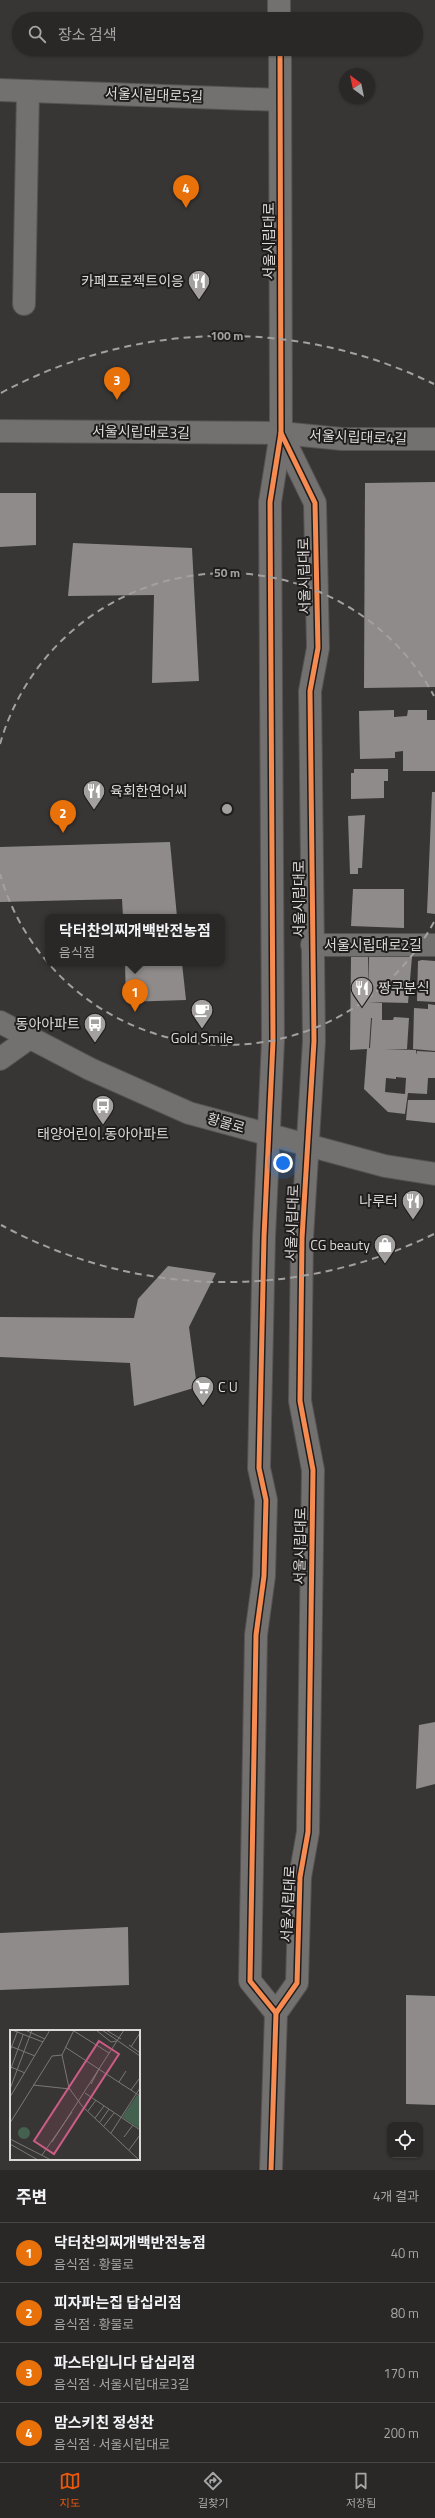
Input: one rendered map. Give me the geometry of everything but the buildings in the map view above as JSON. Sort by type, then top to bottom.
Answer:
[{"type":"main road","points":[[279,0],[280,12]]},
{"type":"main road","name":"서울시립대로","points":[[280,56],[281,433],[270,502],[272,1041],[259,1468],[266,1500],[264,1576],[256,1635],[250,1981],[276,2013],[297,1983],[300,1876],[308,1832],[313,1470],[300,1401],[302,1238],[314,1041],[310,691],[318,648],[315,503],[281,433]]},
{"type":"main road","name":"서울시립대로5길","points":[[0,90],[280,100]]},
{"type":"main road","points":[[24,304],[28,91]]},
{"type":"main road","name":"서울시립대로3길","points":[[0,431],[281,433]]},
{"type":"main road","name":"서울시립대로4길","points":[[281,433],[342,439],[435,439]]},
{"type":"main road","name":"서울시립대로2길","points":[[312,944],[435,945]]},
{"type":"main road","name":"황물로","points":[[0,1022],[28,1039],[90,1069],[189,1113],[385,1166],[435,1174]]},
{"type":"main road","points":[[0,1059],[28,1039]]},
{"type":"main road","points":[[271,2170],[276,2013]]},
{"type":"cycle path","points":[[276,2013],[250,1981],[256,1635],[264,1576],[266,1500],[259,1468],[264,1237],[273,1041],[270,502],[281,433],[280,56]]},
{"type":"cycle path","points":[[271,2170],[276,2013],[297,1983],[300,1877],[308,1832],[313,1470],[300,1401],[302,1238],[314,1041],[310,691],[318,648],[315,503],[281,433]]},
{"type":"place","name":"맘스키친 정성찬","points":[[186,208]]},
{"type":"place","name":"카페프로젝트이응","points":[[199,300]]},
{"type":"place","name":"파스타입니다 답십리점","points":[[117,400]]},
{"type":"place","name":"육회한연어씨","points":[[94,810]]},
{"type":"place","name":"피자파는집 답십리점","points":[[63,833]]},
{"type":"place","name":"짱구분식","points":[[362,1008]]},
{"type":"place","name":"닥터찬의찌개백반전농점","points":[[135,1012]]},
{"type":"place","name":"Gold Smile","points":[[202,1030]]},
{"type":"place","name":"동아아파트","points":[[95,1044]]},
{"type":"place","name":"태양어린이.동아아파트","points":[[103,1126]]},
{"type":"place","name":"나루터","points":[[413,1220]]},
{"type":"place","name":"CG beauty","points":[[385,1264]]},
{"type":"place","name":"C U","points":[[203,1406]]}]
